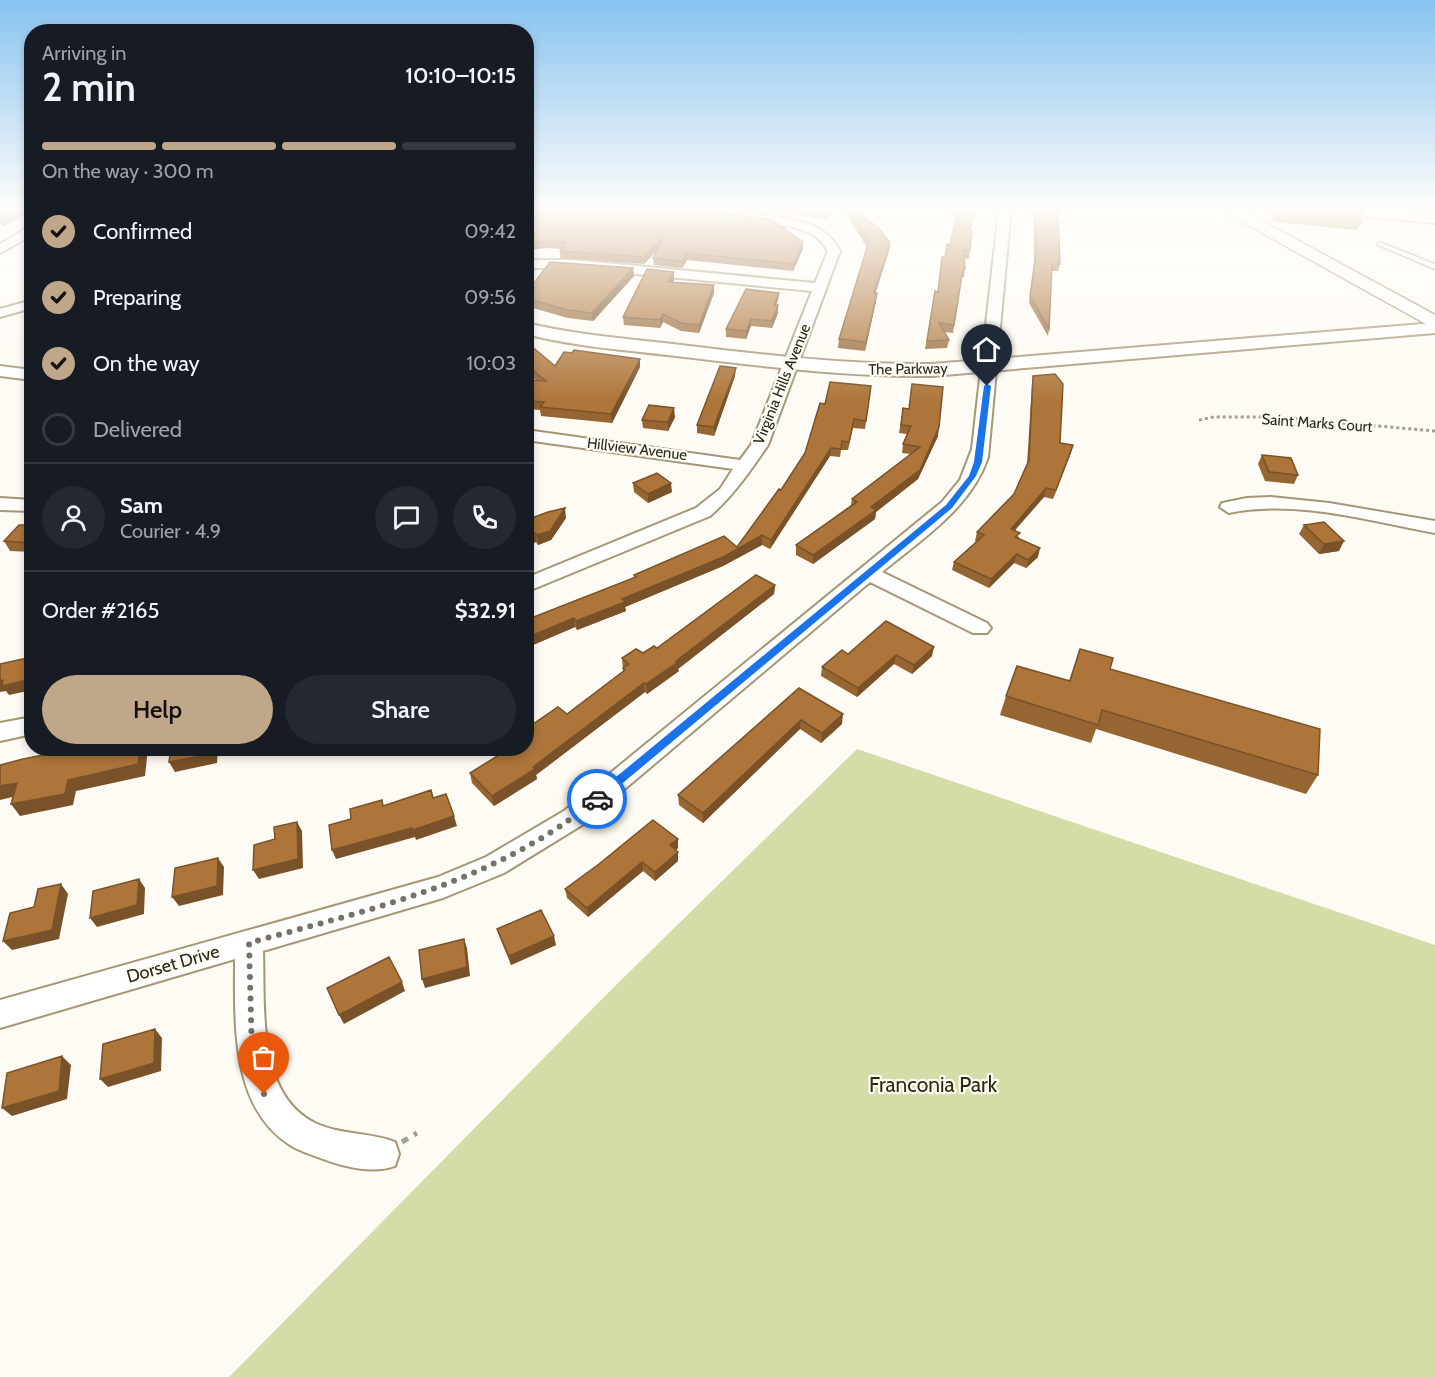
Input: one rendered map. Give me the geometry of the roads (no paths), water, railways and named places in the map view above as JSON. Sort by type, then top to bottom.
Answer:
[{"type":"main road","points":[[1344,273],[1435,323]]},
{"type":"street","points":[[669,273],[820,288]]},
{"type":"street","name":"Virginia Hills Avenue","points":[[534,583],[692,518],[726,493],[747,466],[759,445],[826,273]]},
{"type":"street","name":"Dorset Drive","points":[[0,1014],[442,887],[495,865],[573,818],[949,506],[972,476],[981,449],[999,273]]},
{"type":"street","points":[[0,312],[24,306]]},
{"type":"street","name":"The Parkway","points":[[534,330],[580,339],[791,363],[889,371],[990,365],[1435,328]]},
{"type":"street","points":[[0,371],[24,374]]},
{"type":"street","name":"Hillview Avenue","points":[[534,436],[747,466]]},
{"type":"street","points":[[1229,507],[1251,501],[1278,502],[1435,527]]},
{"type":"street","points":[[0,504],[24,506]]},
{"type":"street","points":[[869,573],[980,628]]},
{"type":"street","points":[[0,732],[24,727]]},
{"type":"street","points":[[249,943],[252,1054],[261,1088],[270,1103],[290,1125],[305,1136],[336,1149],[383,1154]]},
{"type":"park label","name":"Franconia Park","points":[[933,1084]]}]
